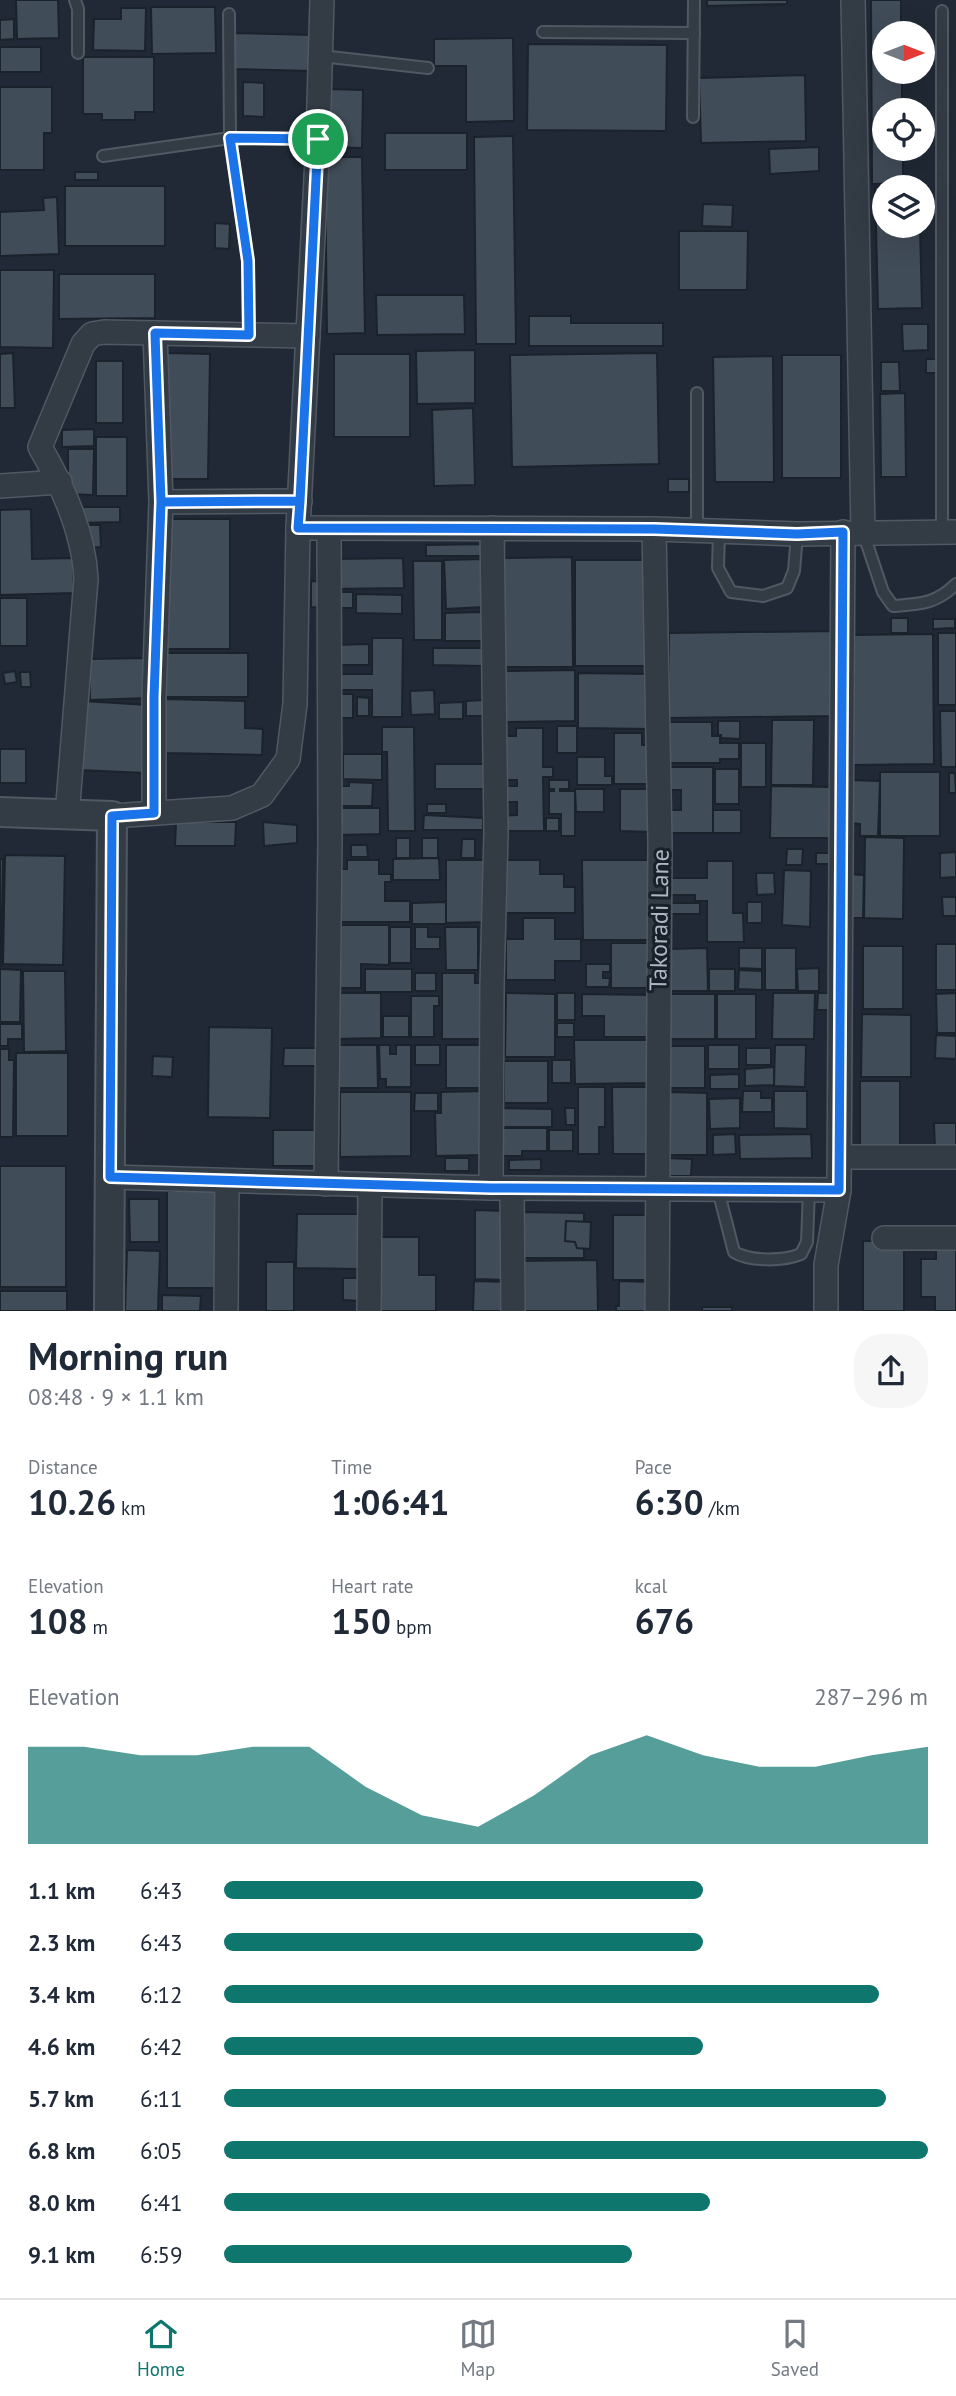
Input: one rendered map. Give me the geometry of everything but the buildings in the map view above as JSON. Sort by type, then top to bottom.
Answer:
[{"type":"street","points":[[0,812],[112,816],[232,808],[262,795],[288,759],[295,704],[298,528],[318,139],[322,0]]},
{"type":"street","points":[[826,1311],[826,1265],[839,1190],[839,927],[853,532],[853,0]]},
{"type":"street","points":[[67,815],[86,579],[85,558],[60,482],[40,447],[83,344],[92,334],[104,332],[308,336]]},
{"type":"street","points":[[154,813],[154,697],[161,502],[155,333]]},
{"type":"street","points":[[0,486],[60,482]]},
{"type":"street","points":[[161,502],[300,501]]},
{"type":"street","points":[[298,528],[654,529],[797,534],[949,532]]},
{"type":"street","points":[[492,528],[496,833],[492,985],[501,1188],[513,1311]]},
{"type":"street","points":[[326,1184],[330,838],[329,529]]},
{"type":"street","name":"Takoradi Lane","points":[[654,529],[660,844],[657,1311]]},
{"type":"street","points":[[109,1311],[112,816]]},
{"type":"street","points":[[840,1157],[956,1157]]},
{"type":"street","points":[[110,1177],[501,1188],[839,1190]]},
{"type":"street","points":[[226,1311],[227,1181]]},
{"type":"street","points":[[369,1311],[370,1185]]},
{"type":"street","points":[[884,1238],[956,1238]]},
{"type":"lane","points":[[75,0],[78,9],[78,53]]},
{"type":"lane","points":[[693,117],[694,0]]},
{"type":"lane","points":[[942,11],[949,532]]},
{"type":"lane","points":[[229,14],[230,138],[248,261],[249,335]]},
{"type":"lane","points":[[543,32],[694,33]]},
{"type":"lane","points":[[321,56],[428,68]]},
{"type":"lane","points":[[103,156],[230,138],[318,139]]},
{"type":"lane","points":[[697,393],[708,531],[718,568],[732,592],[763,596],[787,587],[794,571],[797,534]]},
{"type":"lane","points":[[853,532],[883,592],[893,606],[921,604],[944,596],[956,584]]},
{"type":"lane","points":[[718,1189],[734,1252],[741,1257],[752,1258],[792,1257],[801,1254],[807,1242],[809,1190]]},
{"type":"route","points":[[318,139],[230,138],[248,261],[249,335],[155,333],[161,502],[300,501],[298,528],[654,529],[797,534],[843,532],[839,1190],[491,1188],[110,1177],[112,816],[154,813],[154,697],[161,502],[193,501],[300,501],[318,139]]}]
